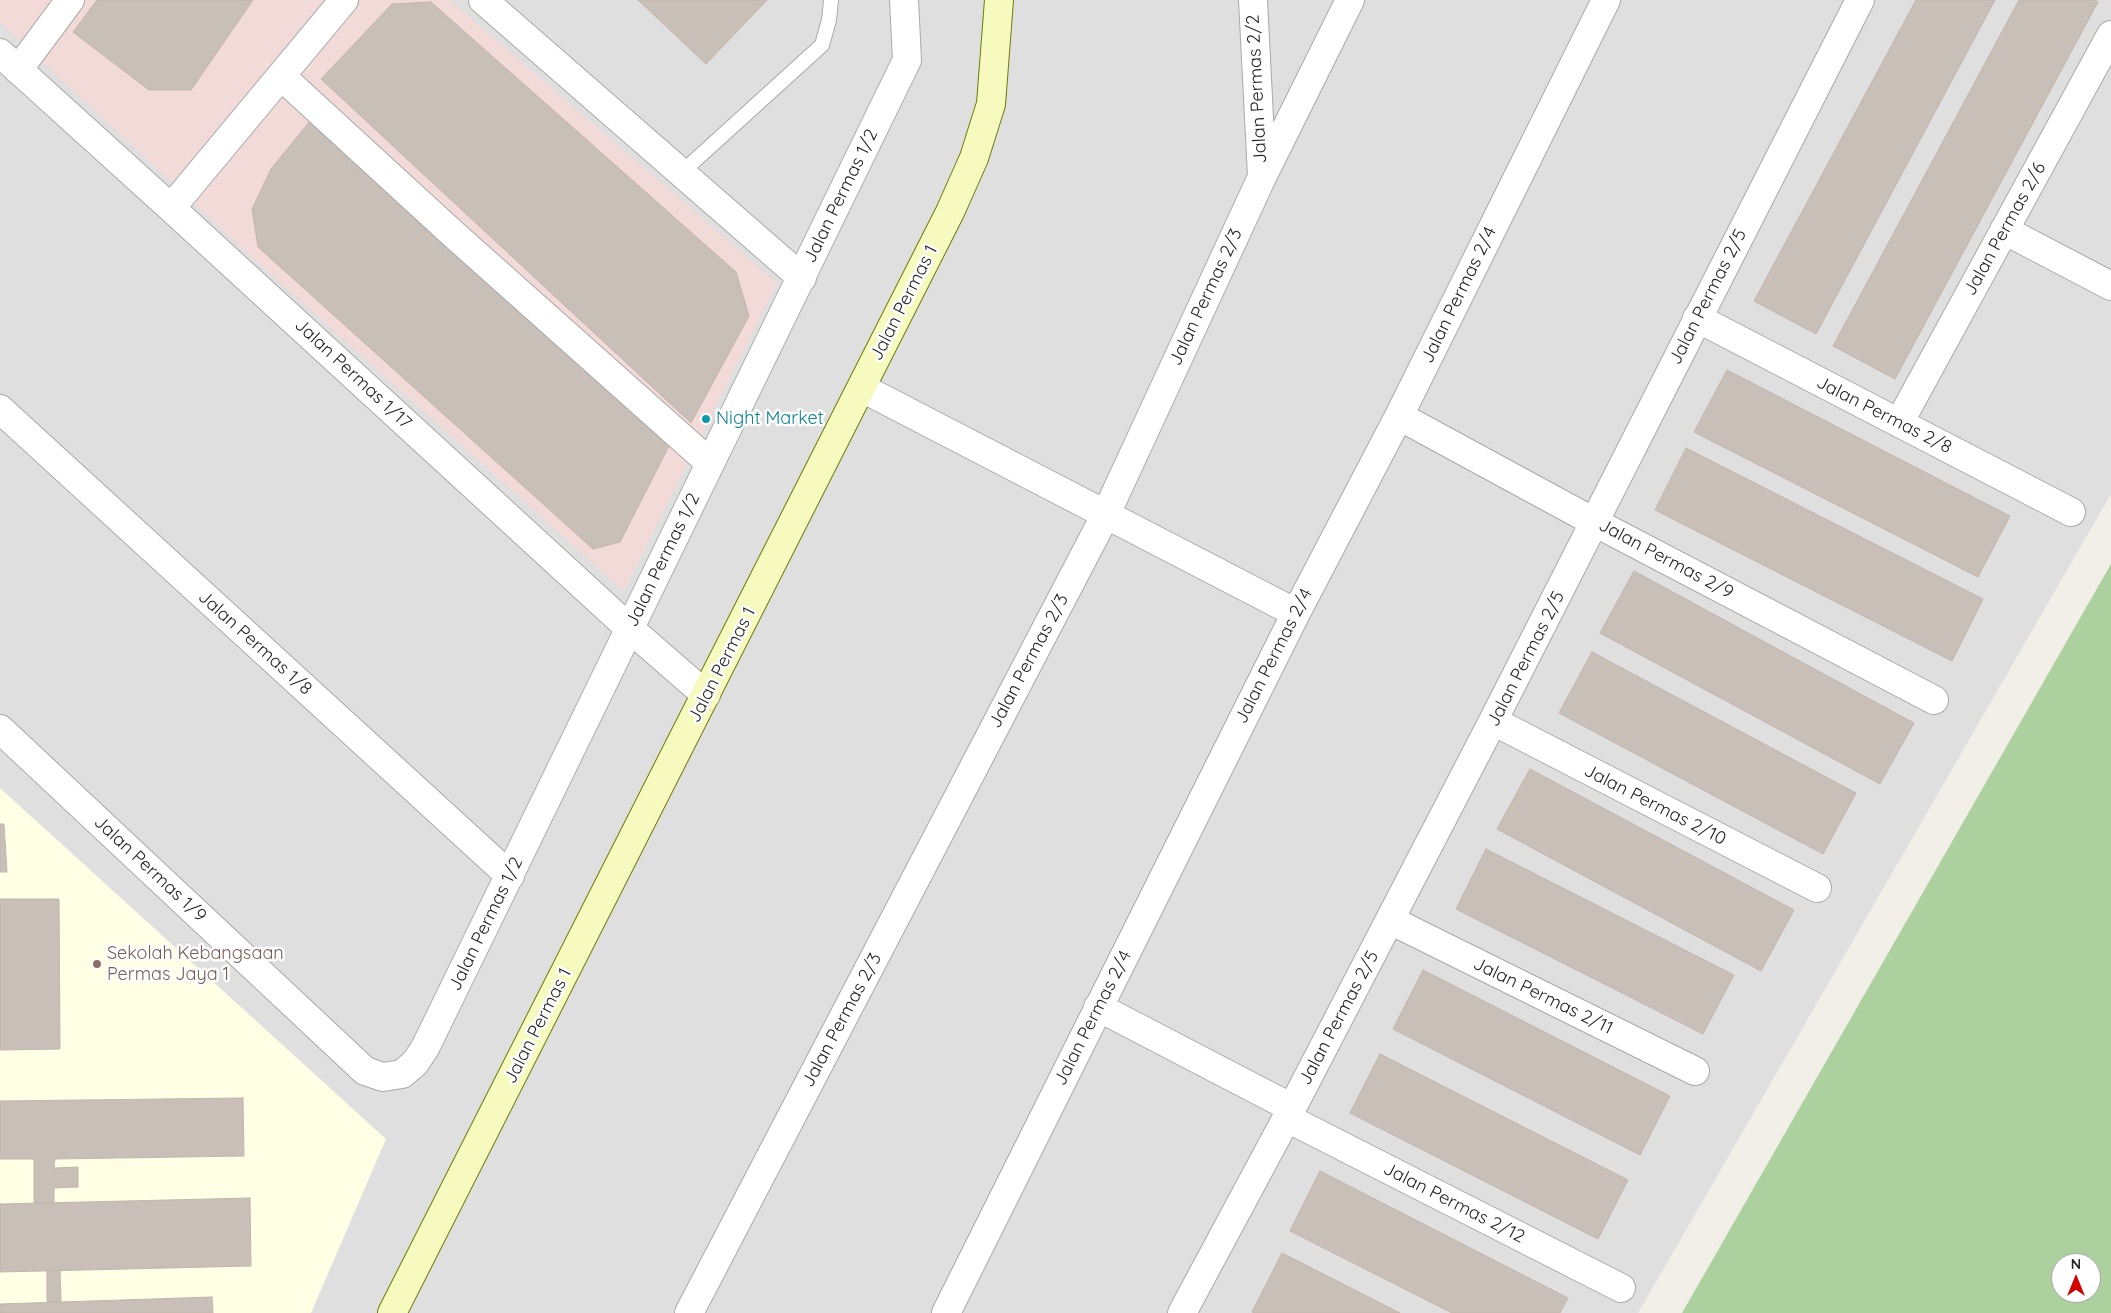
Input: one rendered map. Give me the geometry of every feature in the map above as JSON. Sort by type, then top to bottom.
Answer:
[{"type":"street","points":[[9,62],[70,0]]},
{"type":"street","points":[[171,208],[344,0]]},
{"type":"street","points":[[483,0],[802,278]]},
{"type":"street","name":"Jalan Permas 1/2","points":[[365,1071],[383,1077],[402,1074],[415,1063],[425,1048],[907,60],[904,0]]},
{"type":"street","name":"Jalan Permas 1","points":[[392,1313],[950,212],[974,158],[991,104],[999,0]]},
{"type":"street","name":"Jalan Permas 2/2","points":[[1253,0],[1262,177]]},
{"type":"street","name":"Jalan Permas 2/3","points":[[689,1313],[1106,514],[1262,177],[1350,0]]},
{"type":"street","name":"Jalan Permas 2/4","points":[[946,1313],[1296,613],[1399,416],[1606,0]]},
{"type":"street","name":"Jalan Permas 2/5","points":[[1182,1313],[1289,1113],[1596,523],[1697,318],[1860,0]]},
{"type":"street","name":"Jalan Permas 2/6","points":[[1899,423],[2111,35]]},
{"type":"street","name":"Jalan Permas 1/17","points":[[9,62],[629,628],[706,695]]},
{"type":"street","points":[[280,76],[451,232],[710,463]]},
{"type":"street","points":[[2004,230],[2111,286]]},
{"type":"street","name":"Jalan Permas 2/8","points":[[1697,318],[2071,512]]},
{"type":"street","points":[[862,388],[1296,613]]},
{"type":"street","name":"Jalan Permas 1/8","points":[[0,409],[510,876]]},
{"type":"street","name":"Jalan Permas 2/9","points":[[1399,416],[1596,523],[1934,700]]},
{"type":"street","name":"Jalan Permas 2/10","points":[[1493,722],[1817,888]]},
{"type":"street","name":"Jalan Permas 1/9","points":[[0,729],[365,1071]]},
{"type":"street","name":"Jalan Permas 2/11","points":[[1390,920],[1695,1071]]},
{"type":"street","name":"Jalan Permas 2/12","points":[[1098,1008],[1289,1113],[1621,1288]]},
{"type":"lane","points":[[681,173],[822,45],[829,20],[831,0]]},
{"type":"shaded area","points":[[0,0],[2111,0],[2111,494],[1638,1313],[0,1313]]},
{"type":"shaded area","points":[[0,0],[450,0],[777,283],[624,591],[245,251],[0,22]]},
{"type":"shaded area","name":"Sekolah Kebangsaan Permas Jaya 1","points":[[0,788],[386,1139],[311,1313],[0,1313]]},
{"type":"green space","points":[[2111,564],[2111,1313],[1682,1313]]},
{"type":"building","points":[[97,0],[253,0],[191,90],[149,90],[73,32]]},
{"type":"building","points":[[638,0],[767,0],[706,64]]},
{"type":"building","points":[[1916,0],[1995,0],[1816,334],[1754,301]]},
{"type":"building","points":[[2019,0],[2095,0],[2098,2],[1895,379],[1833,346]]},
{"type":"building","points":[[431,2],[736,272],[749,316],[691,423],[321,79],[392,4]]},
{"type":"building","points":[[311,120],[671,442],[620,542],[593,549],[258,247],[252,209],[271,169]]},
{"type":"building","points":[[1727,370],[2010,516],[1978,577],[1694,432]]},
{"type":"building","points":[[1686,448],[1983,599],[1952,661],[1655,510]]},
{"type":"building","points":[[1634,571],[1914,723],[1880,784],[1600,633]]},
{"type":"building","points":[[1592,652],[1856,793],[1823,854],[1559,713]]},
{"type":"building","points":[[1530,769],[1794,910],[1761,971],[1497,829]]},
{"type":"building","points":[[0,824],[4,824],[7,872],[0,872]]},
{"type":"building","points":[[1486,849],[1734,975],[1703,1034],[1456,909]]},
{"type":"building","points":[[0,899],[59,899],[60,1049],[0,1050]]},
{"type":"building","points":[[1423,970],[1670,1096],[1640,1155],[1393,1029]]},
{"type":"building","points":[[1380,1054],[1628,1180],[1598,1239],[1350,1113]]},
{"type":"building","points":[[243,1098],[244,1156],[55,1159],[54,1168],[78,1167],[78,1187],[54,1188],[54,1203],[34,1203],[34,1159],[0,1159],[0,1101]]},
{"type":"building","points":[[1320,1171],[1568,1298],[1560,1313],[1452,1313],[1290,1231]]},
{"type":"building","points":[[250,1198],[251,1266],[0,1272],[0,1204]]},
{"type":"building","points":[[1282,1253],[1400,1313],[1252,1312]]},
{"type":"building","points":[[60,1270],[61,1302],[47,1302],[47,1271]]},
{"type":"building","points":[[212,1297],[213,1313],[0,1313],[0,1304]]},
{"type":"place","name":"Night Market","points":[[706,419]]},
{"type":"place","name":"Sekolah Kebangsaan Permas Jaya 1","points":[[97,964]]}]
